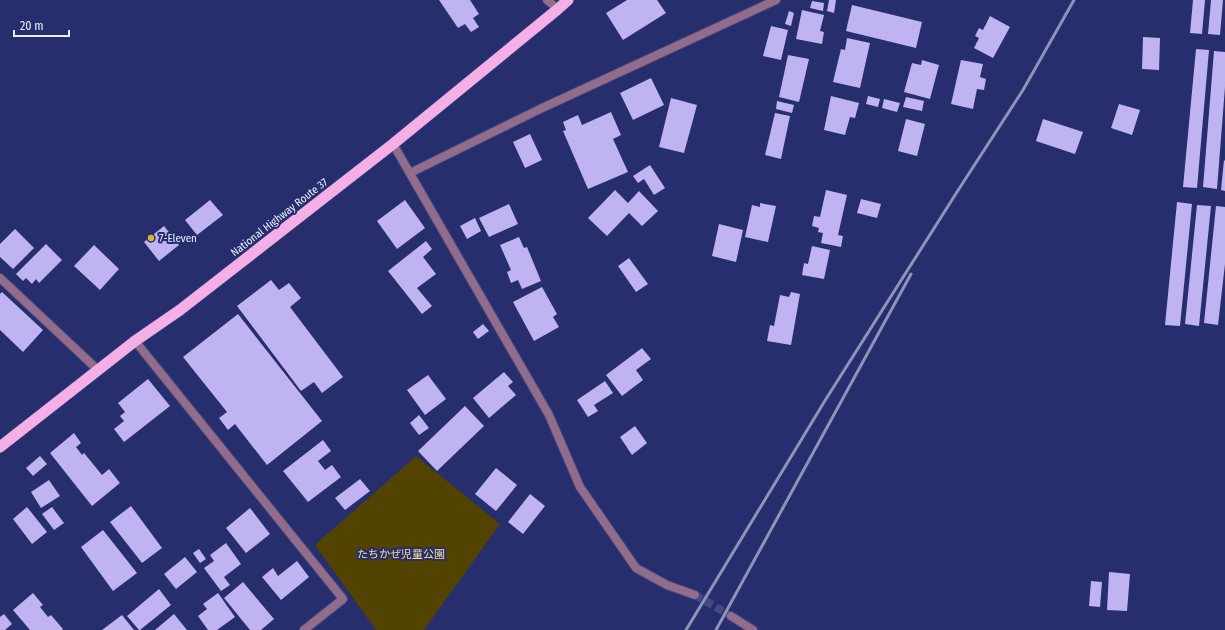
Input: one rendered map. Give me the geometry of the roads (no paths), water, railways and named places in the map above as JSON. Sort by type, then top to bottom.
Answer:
[{"type":"highway","name":"National Highway Route 37","points":[[0,447],[135,341],[180,310],[393,144],[568,0]]},
{"type":"street","points":[[547,0],[558,9]]},
{"type":"street","points":[[410,173],[540,109],[776,0]]},
{"type":"street","points":[[393,144],[549,415],[580,487],[636,568],[667,585],[695,595]]},
{"type":"street","points":[[0,278],[98,370]]},
{"type":"street","points":[[135,341],[343,598],[304,630]]},
{"type":"street","points":[[731,616],[753,630]]},
{"type":"tunnel","points":[[695,595],[731,616]]},
{"type":"railway","points":[[686,630],[826,399],[1023,90],[1074,0]]},
{"type":"railway","points":[[716,630],[911,274]]},
{"type":"place","name":"7-Eleven","points":[[151,238]]},
{"type":"park label","name":"たちかぜ児童公園","points":[[401,554]]}]
